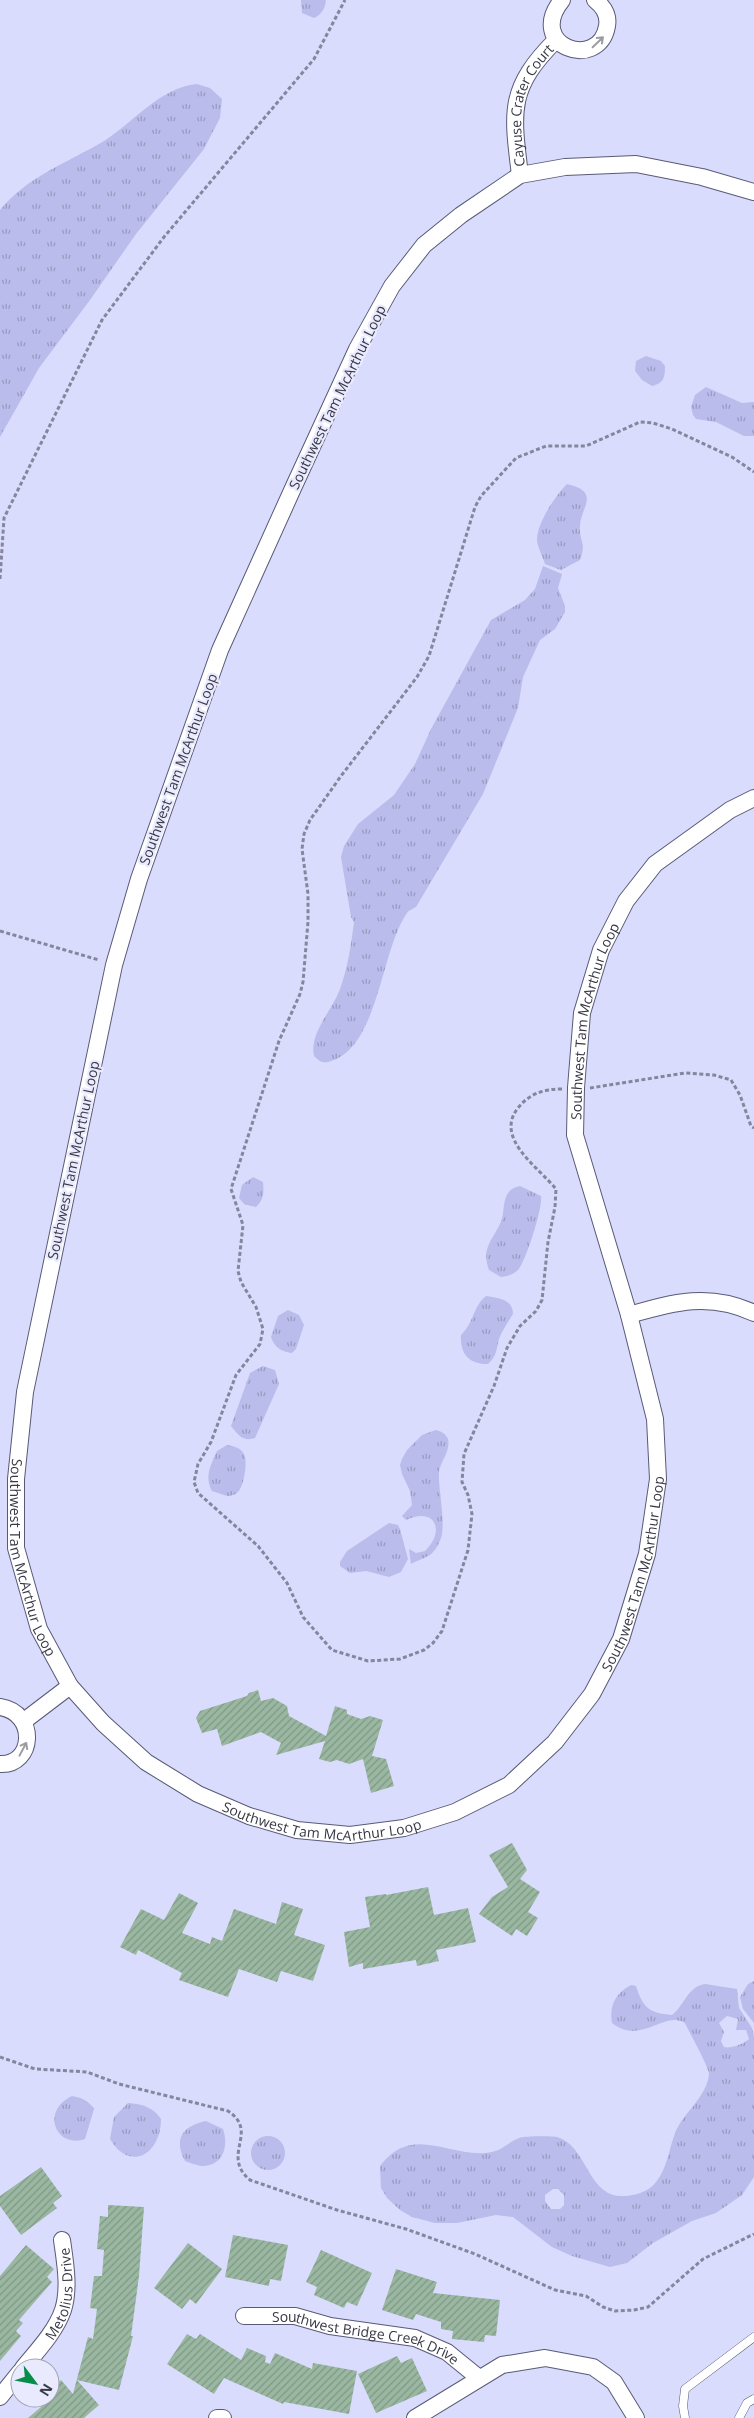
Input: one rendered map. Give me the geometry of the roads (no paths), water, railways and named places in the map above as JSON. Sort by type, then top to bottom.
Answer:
[{"type":"street","name":"Cayuse Crater Court","points":[[562,0],[553,11],[551,26],[556,40],[568,49],[582,51],[596,46],[606,34],[608,20],[602,6],[595,0]]},
{"type":"street","name":"Cayuse Crater Court","points":[[520,175],[514,126],[519,88],[536,60],[556,40]]},
{"type":"street","name":"Southwest Tam McArthur Loop","points":[[754,192],[702,177],[636,164],[565,167],[520,175],[460,214],[424,245],[392,286],[357,349],[220,650],[139,879],[114,965],[25,1392],[16,1479],[16,1548],[39,1629],[70,1686],[103,1722],[146,1762],[198,1794],[249,1816],[297,1830],[350,1835],[404,1828],[455,1812],[509,1785],[555,1742],[592,1694],[621,1639],[647,1554],[658,1479],[655,1420],[630,1315],[575,1135],[576,1088],[582,1013],[601,950],[626,901],[655,864],[730,810],[754,798]]},
{"type":"street","points":[[630,1315],[674,1302],[712,1301],[740,1306],[754,1313]]},
{"type":"street","points":[[24,1721],[70,1686]]},
{"type":"street","points":[[0,1707],[14,1711],[24,1721],[28,1734],[26,1748],[17,1758],[0,1764]]},
{"type":"street","name":"Metolius Drive","points":[[31,2358],[46,2340],[63,2310],[67,2278],[62,2240]]},
{"type":"street","name":"Southwest Bridge Creek Drive","points":[[244,2316],[295,2316],[330,2326],[415,2338],[447,2352],[479,2378]]},
{"type":"street","name":"Southwest Bridge Creek Drive","points":[[415,2418],[502,2365],[545,2358],[593,2367],[614,2382],[636,2418]]},
{"type":"street","points":[[0,2397],[10,2384]]},
{"type":"street","points":[[217,2418],[223,2418]]},
{"type":"lane","points":[[685,2418],[685,2389],[754,2337]]},
{"type":"lane","points":[[739,2418],[747,2403],[754,2399]]}]
